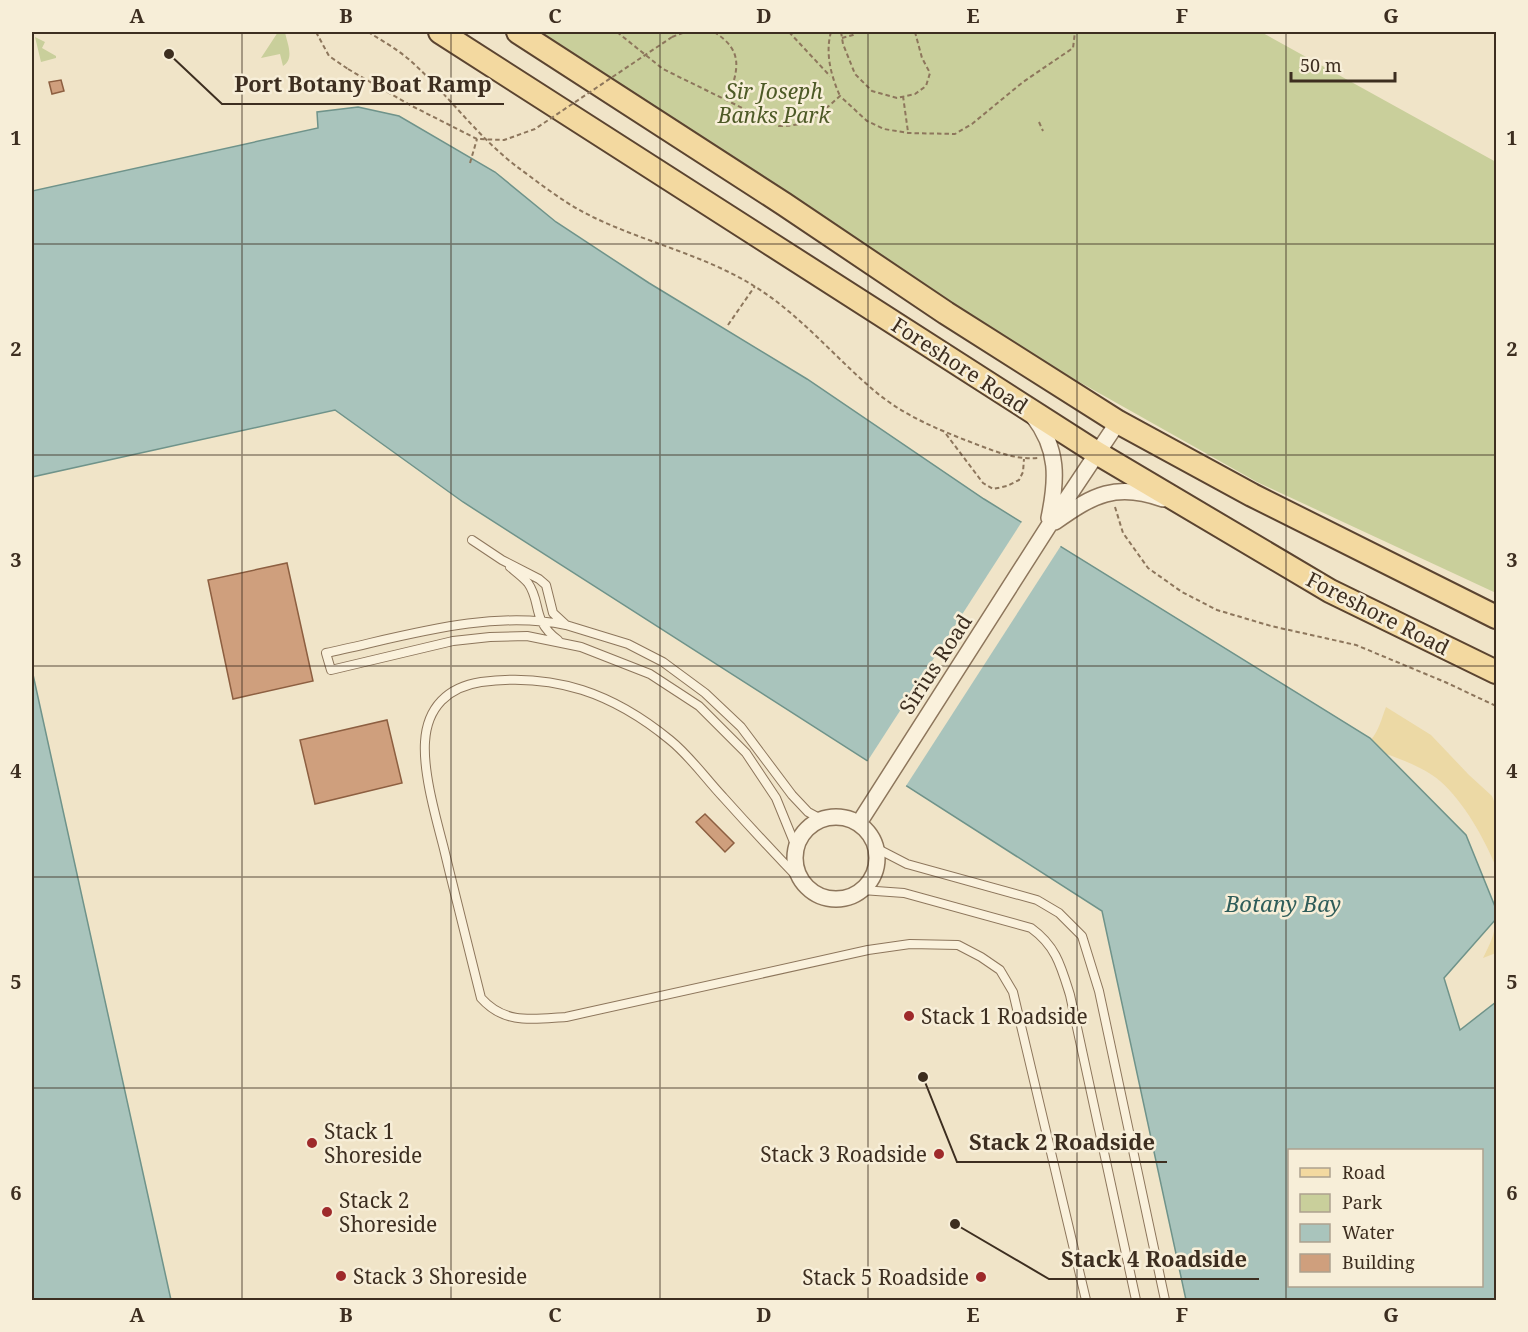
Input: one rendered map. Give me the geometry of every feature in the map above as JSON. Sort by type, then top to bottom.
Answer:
[{"type":"main road","name":"Foreshore Road","points":[[440,32],[1097,453],[1330,591],[1497,672]]},
{"type":"main road","name":"Foreshore Road","points":[[518,32],[784,204],[946,313],[1118,422],[1252,495],[1497,617]]},
{"type":"street","name":"Sirius Road","points":[[1026,407],[1043,430],[1051,446],[1054,460],[1053,500],[1048,527]]},
{"type":"street","name":"Sirius Road","points":[[859,823],[1048,527],[1118,422]]},
{"type":"street","name":"Sirius Road","points":[[1048,527],[1103,494],[1120,490],[1158,498],[1194,510]]},
{"type":"street","points":[[840,817],[859,823],[867,830],[876,848],[877,860],[870,881],[850,896],[838,899],[813,892],[803,883],[797,872],[794,859],[801,835],[810,825],[821,819],[840,817]]},
{"type":"lane","points":[[472,540],[546,585],[553,613],[566,625]]},
{"type":"lane","points":[[502,560],[527,582],[540,620],[548,633],[561,642]]},
{"type":"lane","points":[[796,847],[776,798],[746,753],[699,706],[650,675],[581,647],[526,636],[453,641],[331,670],[326,653],[478,622],[540,620],[566,625],[627,644],[663,662],[705,693],[741,727],[792,795],[808,812],[821,819]]},
{"type":"lane","points":[[803,883],[671,741],[612,701],[561,683],[523,679],[482,682],[462,685],[445,695],[430,721],[425,740],[425,756],[434,809],[481,998],[492,1010],[509,1017],[531,1019],[566,1017],[868,950],[910,944],[958,945],[1000,970],[1012,992],[1086,1300]]},
{"type":"lane","points":[[876,848],[907,864],[1037,900],[1059,913],[1082,936],[1099,991],[1165,1300]]},
{"type":"lane","points":[[861,890],[904,893],[1031,928],[1045,938],[1062,970],[1070,995],[1136,1300]]},
{"type":"path","points":[[316,32],[329,56],[348,69],[477,140],[504,140],[535,129],[672,37],[685,32]]},
{"type":"path","points":[[368,32],[412,62],[478,133],[514,165],[581,212],[725,270],[755,286],[798,318],[877,393],[913,418],[945,433],[1024,459],[1023,472],[1019,480],[993,489],[982,483],[968,460],[945,433]]},
{"type":"path","points":[[617,32],[663,69],[779,126],[798,126],[817,116],[840,96]]},
{"type":"path","points":[[714,32],[725,39],[733,49],[738,62],[727,101]]},
{"type":"path","points":[[789,32],[831,77],[840,96],[867,121],[884,129],[908,133],[955,134],[972,124],[1023,82],[1073,48],[1075,32]]},
{"type":"path","points":[[831,32],[831,77]]},
{"type":"path","points":[[841,32],[855,74],[872,91],[897,98],[915,94],[926,86],[930,73],[922,58],[915,32]]},
{"type":"path","points":[[842,38],[853,35],[855,32]]},
{"type":"path","points":[[903,96],[908,133]]},
{"type":"path","points":[[1039,122],[1042,131]]},
{"type":"path","points":[[470,163],[477,140]]},
{"type":"path","points":[[728,325],[755,286]]},
{"type":"path","points":[[1115,505],[1124,533],[1149,568],[1182,592],[1216,610],[1271,626],[1356,645],[1497,706]]},
{"type":"green space","points":[[278,32],[285,32],[289,50],[289,59],[283,66],[280,54],[261,58]]},
{"type":"green space","name":"Sir Joseph Banks Park","points":[[537,32],[1261,32],[1496,162],[1496,593],[1257,482],[1035,357]]},
{"type":"green space","points":[[35,37],[45,42],[42,48],[56,58],[41,62]]},
{"type":"sand","points":[[1386,707],[1431,735],[1492,796],[1496,806],[1496,867],[1472,821],[1457,799],[1440,781],[1414,765],[1363,746],[1375,734]]},
{"type":"sand","points":[[1496,900],[1496,953],[1483,958],[1495,925]]},
{"type":"water","name":"Botany Bay","points":[[358,107],[399,116],[495,172],[556,222],[649,283],[807,379],[984,499],[1370,738],[1466,835],[1496,909],[1496,919],[1444,978],[1460,1030],[1496,1002],[1496,1300],[1186,1300],[1102,911],[463,502],[335,410],[32,477],[32,191],[318,128],[317,112]]},
{"type":"water","points":[[32,670],[171,1300],[32,1300]]},
{"type":"pier","points":[[1023,520],[1062,544],[904,789],[865,765]]},
{"type":"building","points":[[61,80],[64,91],[52,94],[49,82]]},
{"type":"building","points":[[287,563],[313,681],[233,699],[208,580]]},
{"type":"building","points":[[387,720],[402,783],[315,804],[300,740]]},
{"type":"building","points":[[705,814],[734,843],[725,852],[696,822]]},
{"type":"place","name":"Port Botany Boat Ramp","points":[[169,54]]},
{"type":"place","name":"Stack 1 Roadside","points":[[909,1016]]},
{"type":"place","name":"Stack 2 Roadside","points":[[923,1077]]},
{"type":"place","name":"Stack 1 Shoreside","points":[[312,1143]]},
{"type":"place","name":"Stack 3 Roadside","points":[[939,1154]]},
{"type":"place","name":"Stack 2 Shoreside","points":[[327,1212]]},
{"type":"place","name":"Stack 4 Roadside","points":[[955,1224]]},
{"type":"place","name":"Stack 3 Shoreside","points":[[341,1276]]},
{"type":"place","name":"Stack 5 Roadside","points":[[981,1277]]}]
